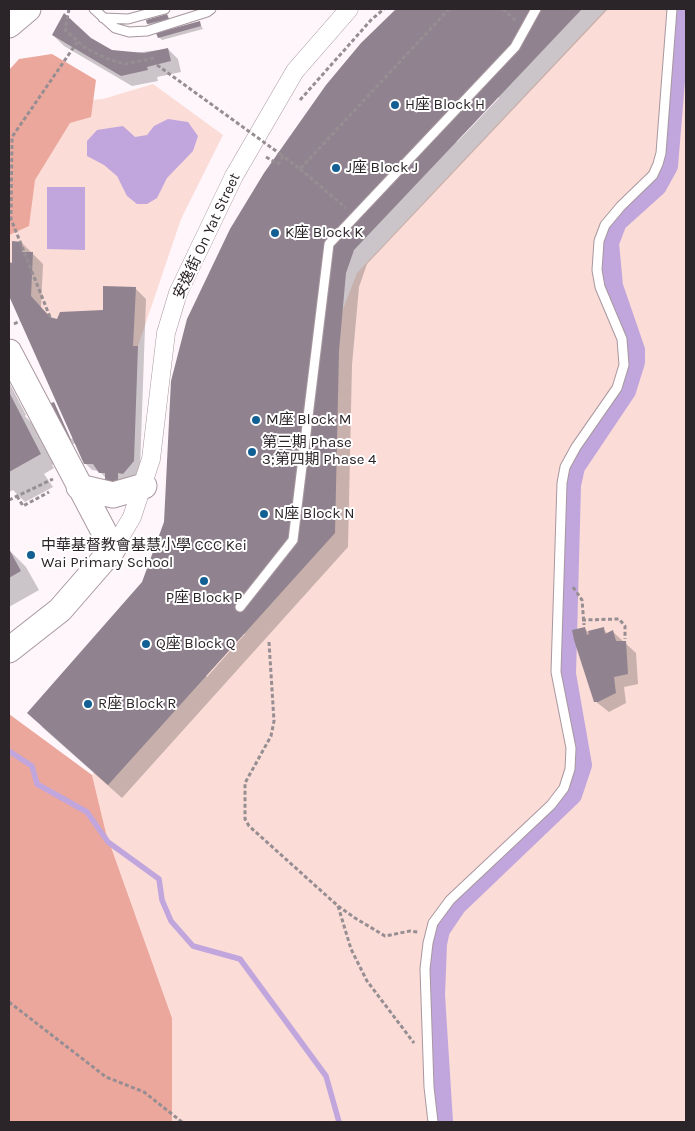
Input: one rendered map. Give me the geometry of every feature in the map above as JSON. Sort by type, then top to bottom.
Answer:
[{"type":"street","points":[[9,25],[28,9]]},
{"type":"street","name":"安逸街 On Yat Street","points":[[113,549],[132,518],[144,486],[151,459],[166,333],[178,293],[234,176],[295,71],[349,9]]},
{"type":"street","points":[[9,352],[113,549],[60,610],[9,650]]},
{"type":"street","points":[[79,486],[113,495],[144,486]]},
{"type":"lane","points":[[94,9],[116,28],[128,32],[146,31],[208,12],[211,9]]},
{"type":"lane","points":[[103,18],[128,19],[165,9]]},
{"type":"lane","points":[[240,607],[293,540],[329,244],[515,47],[536,9]]},
{"type":"lane","points":[[433,1122],[428,1056],[425,969],[433,923],[450,900],[551,805],[568,778],[571,748],[556,672],[562,483],[565,466],[617,388],[623,372],[624,352],[622,340],[600,287],[597,270],[599,241],[605,225],[621,206],[653,176],[658,164],[661,153],[672,9]]},
{"type":"path","points":[[69,9],[65,30],[87,49],[108,59],[125,64],[155,58]]},
{"type":"path","points":[[298,102],[371,20],[384,9]]},
{"type":"path","points":[[300,168],[449,9]]},
{"type":"path","points":[[50,317],[11,218],[12,137],[78,41]]},
{"type":"path","points":[[157,64],[300,168],[346,209],[352,202]]},
{"type":"path","points":[[261,164],[274,143]]},
{"type":"path","points":[[266,157],[278,164],[283,156]]},
{"type":"path","points":[[14,324],[20,321]]},
{"type":"path","points":[[9,500],[45,483]]},
{"type":"path","points":[[17,496],[23,506],[49,492]]},
{"type":"path","points":[[147,539],[156,545]]},
{"type":"path","points":[[574,578],[574,590],[582,600],[582,620],[584,625]]},
{"type":"path","points":[[582,620],[619,619],[625,626],[625,639]]},
{"type":"path","points":[[269,642],[274,721],[271,736],[245,783],[245,819],[249,826],[338,906],[385,936],[413,931]]},
{"type":"path","points":[[338,906],[351,949],[367,982],[410,1040],[428,1056]]},
{"type":"path","points":[[9,1002],[106,1077],[144,1092],[182,1122]]},
{"type":"shaded area","points":[[606,9],[686,9],[686,1122],[172,1122],[172,1018],[106,833],[92,775],[152,699],[317,376],[357,273]]},
{"type":"shaded area","points":[[52,54],[96,80],[91,117],[70,123],[35,180],[29,226],[9,235],[9,70],[19,59]]},
{"type":"shaded area","points":[[153,84],[223,135],[181,219],[138,346],[133,346],[50,317],[9,296],[9,175],[67,102],[103,99]]},
{"type":"shaded area","points":[[168,119],[188,122],[198,136],[193,151],[167,178],[157,198],[147,204],[137,204],[127,196],[117,176],[104,165],[87,156],[87,141],[97,130],[123,126],[135,137],[147,135],[154,126]]},
{"type":"shaded area","points":[[47,187],[85,187],[85,250],[47,249]]},
{"type":"shaded area","points":[[9,714],[92,775],[106,833],[172,1018],[172,1122],[9,1122]]},
{"type":"building","name":"第三期 Phase 3;第四期 Phase 4","points":[[396,9],[582,9],[354,250],[346,273],[339,351],[335,533],[108,785],[27,713],[142,582],[164,522],[171,381],[187,319],[230,229],[264,173],[326,85],[361,43]]},
{"type":"building","points":[[64,13],[91,38],[112,50],[144,53],[168,48],[171,61],[147,67],[148,70],[121,76],[52,35]]},
{"type":"building","points":[[167,14],[169,19],[147,24],[146,20]]},
{"type":"building","points":[[200,21],[201,26],[158,38],[156,33]]},
{"type":"building","points":[[12,241],[22,242],[22,252],[33,252],[31,296],[50,317],[57,319],[60,312],[103,310],[103,286],[136,287],[133,346],[138,346],[134,461],[123,474],[118,473],[118,482],[112,485],[105,482],[105,473],[99,473],[93,464],[84,464],[9,296],[9,262],[12,263]]},
{"type":"building","points":[[9,392],[41,454],[9,472]]},
{"type":"building","points":[[54,402],[71,440],[67,442],[48,404]]},
{"type":"building","points":[[9,549],[21,571],[9,578]]},
{"type":"building","points":[[585,627],[587,635],[589,634],[588,631],[604,627],[605,634],[613,630],[616,641],[626,641],[628,674],[614,677],[616,693],[598,702],[594,702],[572,630]]},
{"type":"waterway","points":[[443,1122],[435,995],[437,944],[440,930],[457,905],[572,795],[582,765],[566,674],[571,485],[575,467],[626,391],[635,362],[635,350],[613,286],[609,243],[617,222],[657,186],[668,166],[681,9]]},
{"type":"waterway","points":[[9,751],[32,766],[37,784],[87,812],[108,842],[159,879],[162,900],[171,921],[193,946],[240,959],[326,1076],[339,1122]]},
{"type":"place","name":"H座 Block H","points":[[395,105]]},
{"type":"place","name":"J座 Block J","points":[[336,168]]},
{"type":"place","name":"K座 Block K","points":[[275,233]]},
{"type":"place","name":"M座 Block M","points":[[256,420]]},
{"type":"place","name":"第三期 Phase 3;第四期 Phase 4","points":[[252,452]]},
{"type":"place","name":"N座 Block N","points":[[264,514]]},
{"type":"place","name":"中華基督教會基慧小學 CCC Kei Wai Primary School","points":[[31,555]]},
{"type":"place","name":"P座 Block P","points":[[204,581]]},
{"type":"place","name":"Q座 Block Q","points":[[146,644]]},
{"type":"place","name":"R座 Block R","points":[[88,704]]}]
